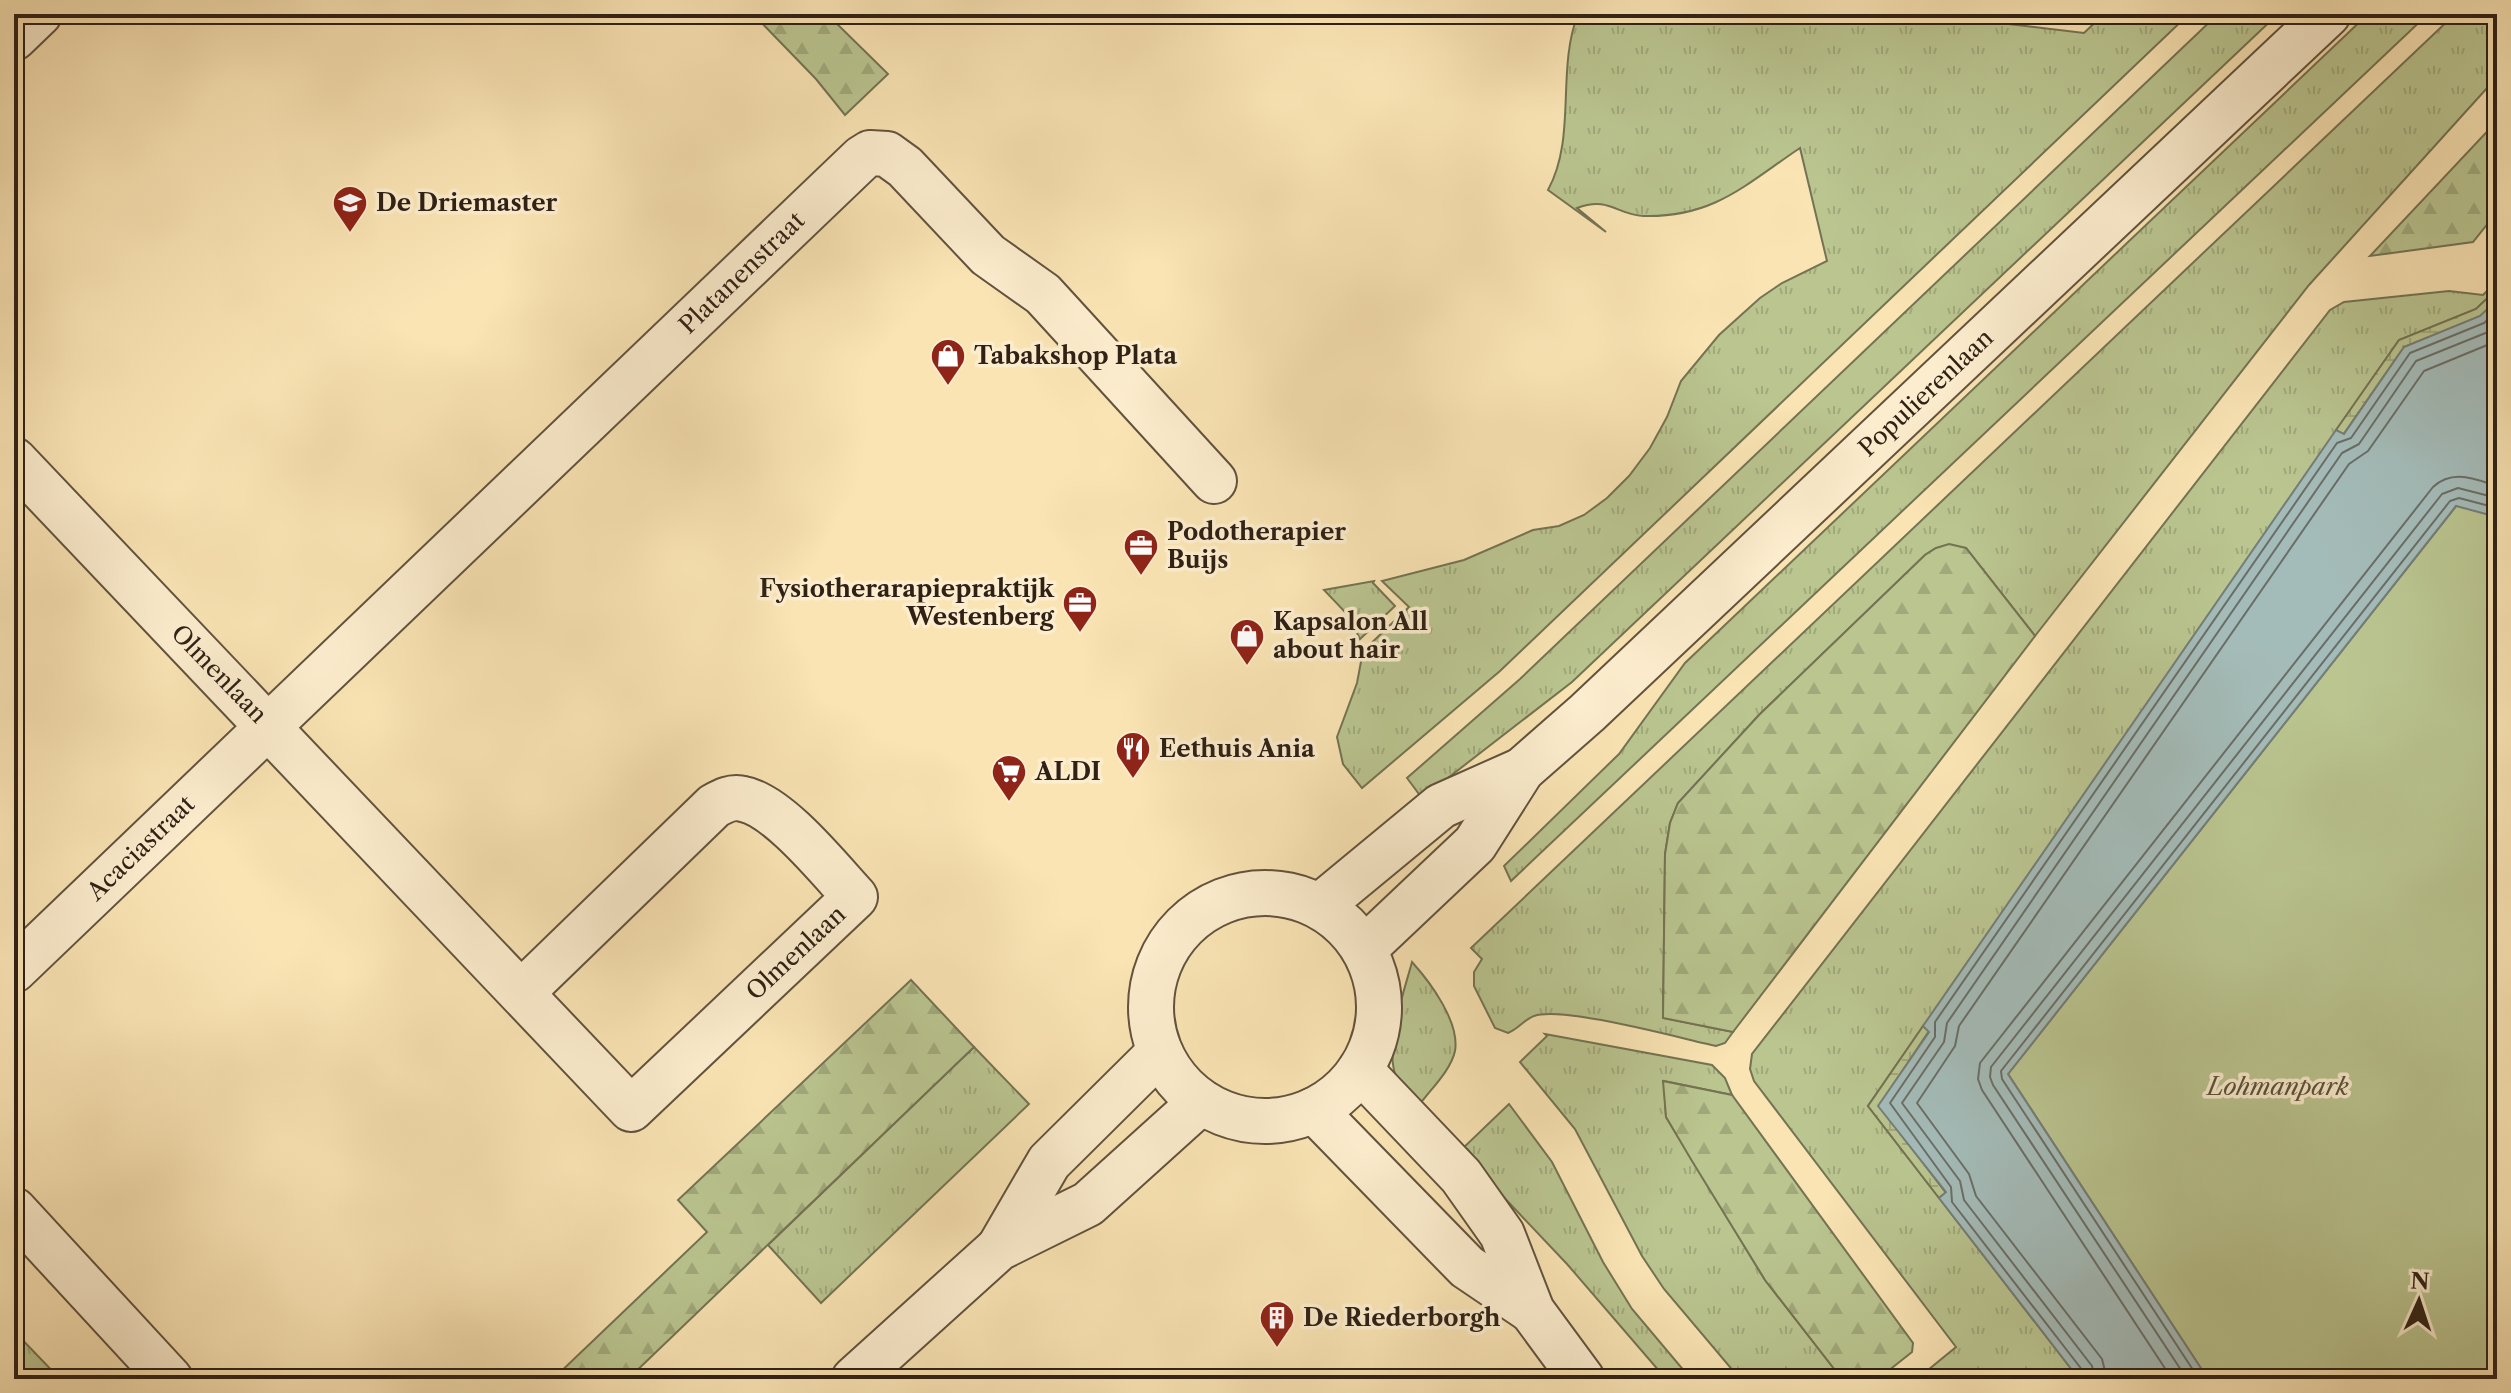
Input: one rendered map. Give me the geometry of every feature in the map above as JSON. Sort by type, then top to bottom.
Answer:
[{"type":"street","points":[[14,38],[39,14]]},
{"type":"street","name":"Populierenlaan","points":[[1364,949],[1475,844],[1522,770],[1587,713],[2328,14]]},
{"type":"street","name":"Platanenstraat","points":[[268,725],[557,447],[870,153],[895,158],[932,193],[988,255],[1043,294],[1214,481]]},
{"type":"street","name":"Olmenlaan","points":[[14,460],[631,1109],[855,897],[771,813],[755,802],[741,798],[726,799],[714,806],[522,992]]},
{"type":"street","name":"Acaciastraat","points":[[14,970],[268,725]]},
{"type":"street","name":"Populierenlaan","points":[[1320,906],[1441,806],[1522,770]]},
{"type":"street","points":[[1259,893],[1290,895],[1320,906],[1345,924],[1364,949],[1376,979],[1379,1010],[1374,1041],[1348,1086],[1314,1110],[1286,1120],[1257,1121],[1228,1116],[1201,1102],[1184,1088],[1159,1053],[1151,1022],[1151,990],[1160,961],[1176,933],[1199,912],[1227,899],[1259,893]]},
{"type":"street","points":[[999,1248],[1049,1162],[1159,1053]]},
{"type":"street","points":[[1360,1070],[1417,1127],[1470,1187],[1502,1234],[1532,1311],[1582,1379]]},
{"type":"street","points":[[854,1379],[999,1248],[1088,1204],[1201,1102]]},
{"type":"street","points":[[1314,1110],[1467,1267],[1532,1311]]},
{"type":"street","points":[[14,1210],[170,1379]]},
{"type":"green space","points":[[753,14],[827,14],[888,74],[845,115],[816,79]]},
{"type":"green space","points":[[1578,14],[1990,14],[1992,22],[2084,33],[2104,14],[2189,14],[1500,671],[1362,788],[1343,764],[1337,737],[1357,683],[1363,651],[1409,607],[1382,581],[1464,560],[1533,530],[1559,526],[1584,515],[1629,476],[1650,448],[1667,417],[1681,381],[1719,335],[1760,298],[1782,283],[1827,261],[1800,148],[1728,196],[1690,211],[1643,216],[1597,204],[1577,208],[1606,232],[1548,190],[1562,148],[1568,58]]},
{"type":"green space","points":[[2218,14],[2278,14],[1572,682],[1422,798],[1407,778],[1520,679]]},
{"type":"green space","points":[[2368,14],[2428,14],[1511,881],[1504,866],[1619,754],[1685,663]]},
{"type":"green space","points":[[2455,14],[2497,14],[2497,77],[2309,285],[2035,636],[1966,548],[1936,548],[1925,555],[1759,715],[1678,803],[1670,823],[1665,854],[1663,1018],[1733,1032],[1725,1043],[1716,1046],[1570,1015],[1534,1016],[1508,1033],[1495,1028],[1474,986],[1474,972],[1482,959],[1471,948]]},
{"type":"green space","points":[[2497,121],[2497,212],[2473,242],[2370,256]]},
{"type":"green space","points":[[2497,281],[2497,289],[2476,309],[2399,340],[1868,1106],[2079,1379],[1917,1379],[1956,1347],[1754,1081],[1750,1069],[1752,1054],[2330,310],[2344,302],[2449,291],[2483,295]]},
{"type":"green space","points":[[2497,289],[2497,300],[2481,316],[2404,347],[2343,435],[2336,430],[2399,340],[2476,309]]},
{"type":"green space","name":"Lohmanpark","points":[[2457,505],[2497,517],[2497,1379],[2208,1379],[2008,1074]]},
{"type":"green space","points":[[1949,544],[1966,548],[2035,636],[1733,1032],[1663,1018],[1665,854],[1670,823],[1678,803],[1759,715],[1925,555]]},
{"type":"green space","points":[[1374,581],[1395,606],[1360,639],[1347,614],[1324,590]]},
{"type":"green space","points":[[1412,962],[1442,1003],[1455,1040],[1455,1051],[1449,1065],[1420,1104],[1398,1081],[1392,1054],[1396,1022]]},
{"type":"green space","points":[[911,980],[974,1047],[628,1379],[553,1379],[707,1232],[678,1200]]},
{"type":"green space","points":[[1923,1026],[1929,1031],[1879,1106],[1946,1193],[1939,1198],[1868,1106]]},
{"type":"green space","points":[[1545,1034],[1712,1065],[1725,1078],[1732,1095],[1664,1081],[1666,1117],[1765,1280],[1842,1379],[1740,1379],[1664,1289],[1642,1256],[1575,1129],[1520,1062],[1547,1036]]},
{"type":"green space","points":[[974,1047],[1029,1104],[821,1303],[768,1245]]},
{"type":"green space","points":[[1663,1081],[1732,1095],[1913,1343],[1912,1352],[1878,1379],[1842,1379],[1765,1280],[1692,1161],[1666,1117]]},
{"type":"green space","points":[[1509,1104],[1552,1162],[1603,1262],[1632,1309],[1691,1379],[1666,1379],[1567,1264],[1460,1151]]},
{"type":"green space","points":[[14,1331],[60,1379],[14,1379]]},
{"type":"water","points":[[2497,300],[2497,517],[2456,506],[2008,1074],[2208,1379],[2079,1379],[1939,1198],[1946,1192],[1878,1106],[1929,1032],[1923,1026],[2336,430],[2344,434],[2404,347],[2480,316]]},
{"type":"place","name":"De Driemaster","points":[[350,234]]},
{"type":"place","name":"Tabakshop Plata","points":[[948,387]]},
{"type":"place","name":"Podotherapier Buijs","points":[[1141,577]]},
{"type":"place","name":"Fysiotherarapiepraktijk Westenberg","points":[[1080,634]]},
{"type":"place","name":"Kapsalon All about hair","points":[[1247,667]]},
{"type":"place","name":"Eethuis Ania","points":[[1133,780]]},
{"type":"place","name":"ALDI","points":[[1009,803]]},
{"type":"place","name":"De Riederborgh","points":[[1277,1349]]}]
